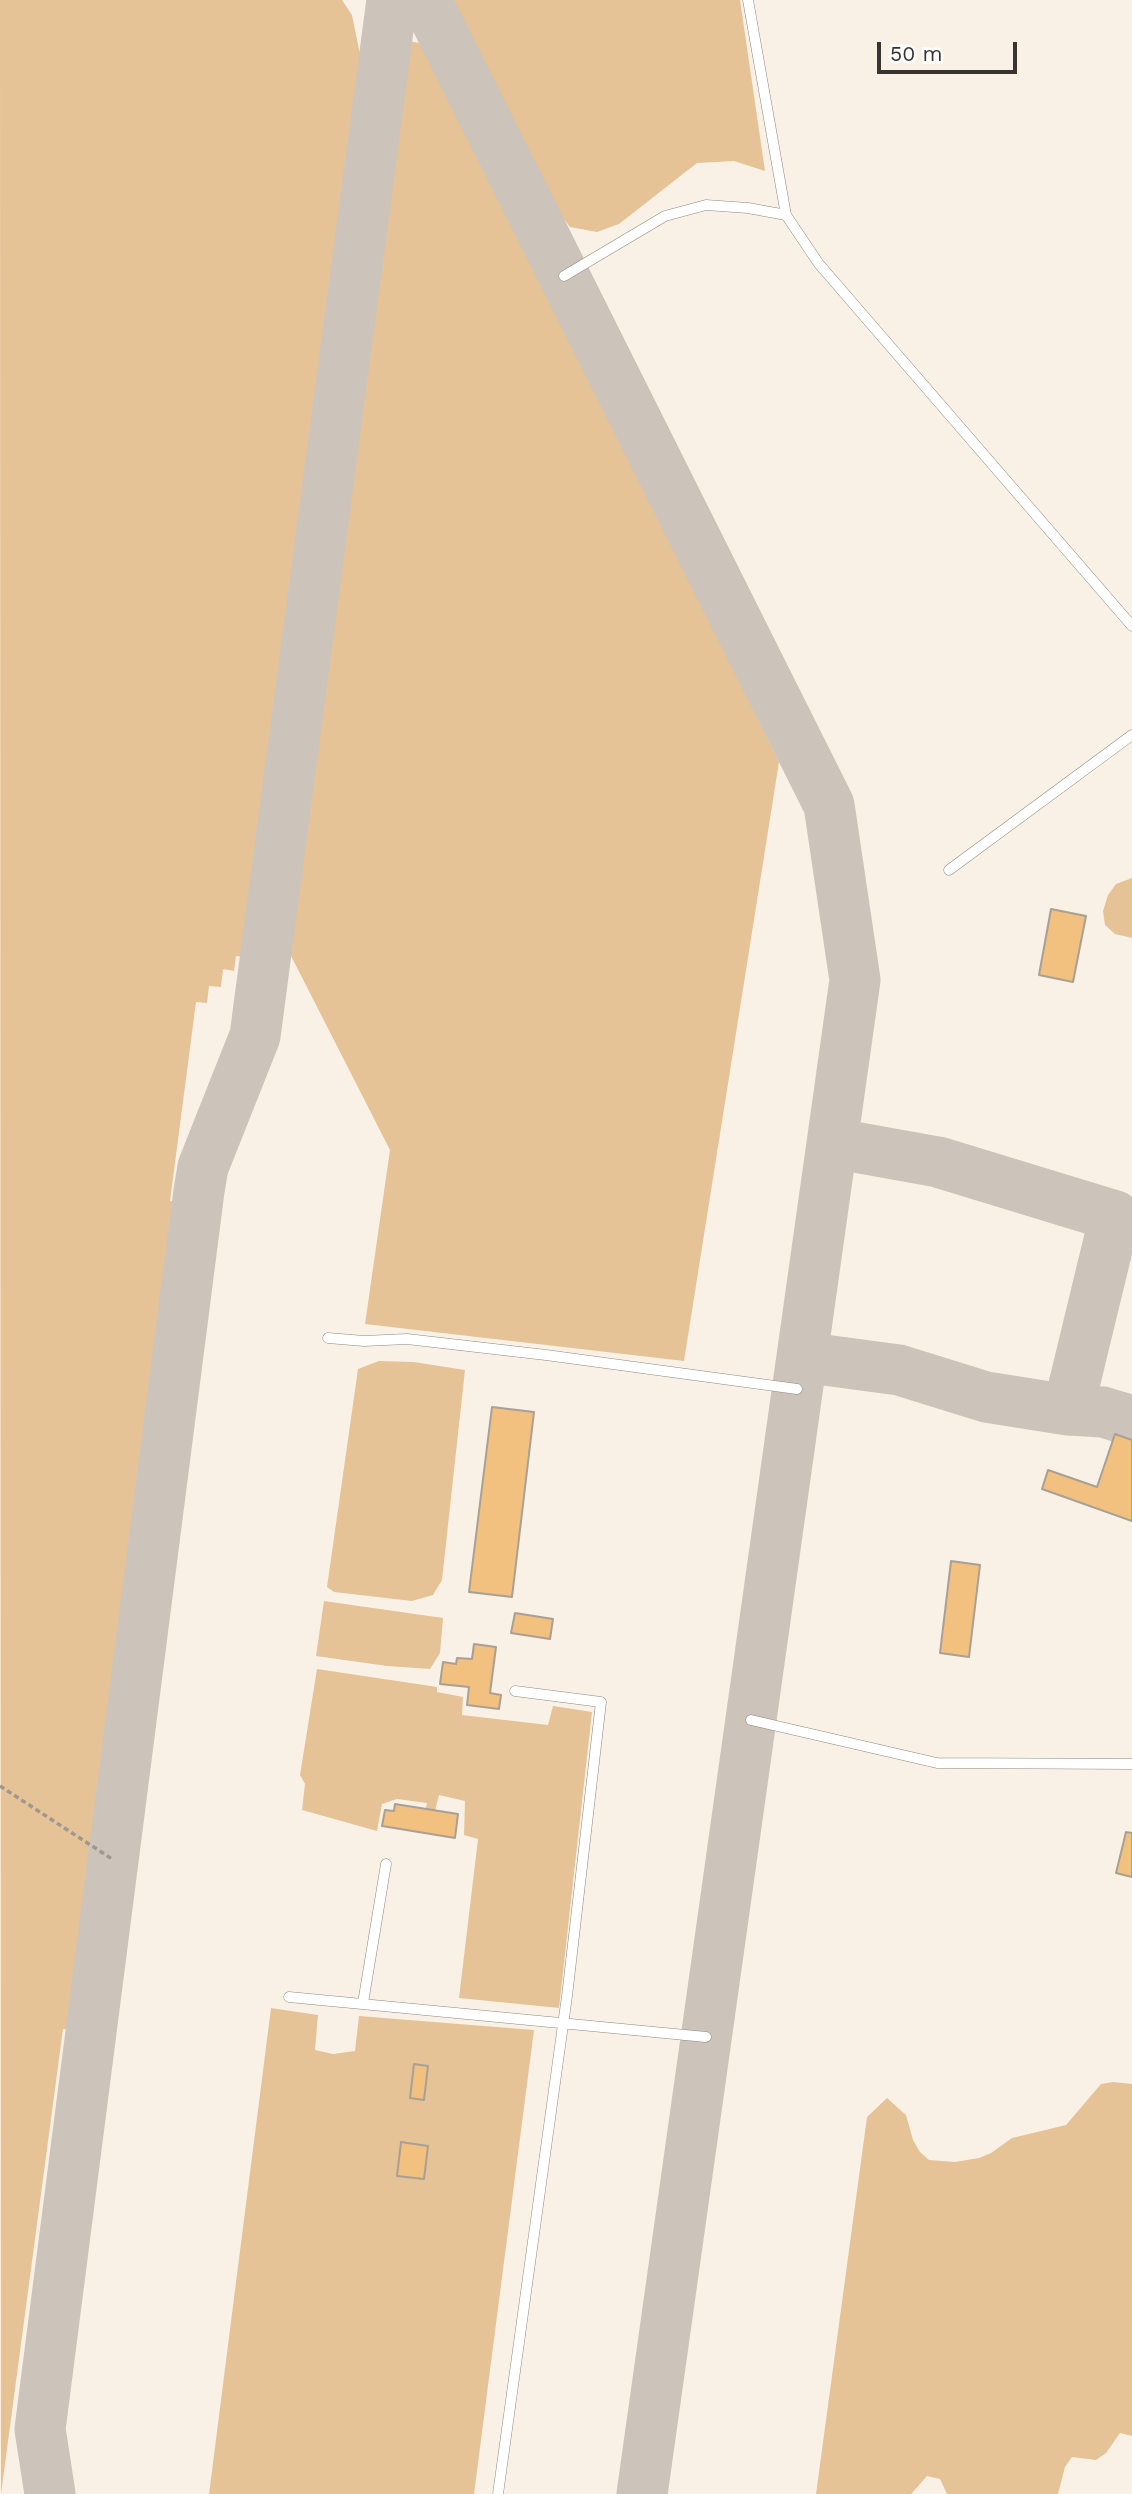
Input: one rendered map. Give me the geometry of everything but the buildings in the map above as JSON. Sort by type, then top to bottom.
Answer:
[{"type":"lane","points":[[748,0],[786,215],[819,264],[1132,626]]},
{"type":"lane","points":[[564,276],[665,216],[706,205],[748,208],[786,215]]},
{"type":"lane","points":[[949,870],[1132,735]]},
{"type":"lane","points":[[328,1338],[364,1341],[407,1339],[797,1389]]},
{"type":"lane","points":[[499,2494],[563,2022],[601,1702],[515,1691]]},
{"type":"lane","points":[[751,1720],[937,1763],[1132,1764]]},
{"type":"lane","points":[[363,2003],[386,1864]]},
{"type":"lane","points":[[289,1997],[706,2037]]},
{"type":"path","points":[[0,1786],[112,1859]]},
{"type":"shaded area","points":[[0,0],[342,0],[352,15],[363,69],[246,957],[236,956],[234,971],[223,969],[221,987],[209,986],[207,1003],[196,1002],[170,1201],[186,1204],[76,2030],[63,2029],[1,2494]]},
{"type":"shaded area","points":[[454,0],[740,0],[765,171],[734,161],[697,163],[619,224],[597,232],[570,227],[553,205]]},
{"type":"shaded area","points":[[407,41],[420,43],[438,60],[779,762],[684,1361],[365,1324],[390,1150],[288,950]]},
{"type":"shaded area","points":[[1132,878],[1132,938],[1115,934],[1105,925],[1103,911],[1108,895],[1116,884]]},
{"type":"shaded area","points":[[379,1361],[414,1362],[465,1370],[442,1580],[433,1595],[412,1601],[334,1592],[327,1587],[358,1369]]},
{"type":"shaded area","points":[[324,1601],[443,1618],[440,1653],[430,1669],[316,1656]]},
{"type":"shaded area","points":[[317,1669],[437,1687],[437,1692],[463,1697],[462,1715],[548,1725],[553,1706],[592,1712],[559,2008],[459,1998],[478,1839],[464,1835],[465,1801],[439,1795],[430,1831],[421,1828],[427,1803],[397,1799],[382,1804],[377,1831],[302,1810],[305,1784],[300,1775]]},
{"type":"shaded area","points":[[271,2008],[318,2015],[315,2050],[333,2054],[355,2051],[359,2016],[534,2030],[474,2494],[209,2494]]},
{"type":"shaded area","points":[[1101,2084],[1132,2084],[1132,2436],[1120,2433],[1106,2453],[1096,2460],[1072,2457],[1065,2467],[1058,2494],[947,2494],[940,2479],[927,2476],[911,2494],[816,2494],[867,2117],[887,2098],[906,2115],[913,2140],[920,2152],[929,2160],[955,2162],[991,2153],[1012,2138],[1066,2125]]},
{"type":"taxiway","points":[[50,2494],[40,2429],[199,1191],[203,1167],[255,1036],[392,0]]},
{"type":"taxiway","points":[[426,0],[829,805],[855,980],[642,2494]]},
{"type":"taxiway","points":[[832,1143],[938,1162],[1115,1216],[1068,1410]]},
{"type":"taxiway","points":[[802,1357],[899,1370],[986,1397],[1068,1410],[1103,1412],[1132,1421]]}]
